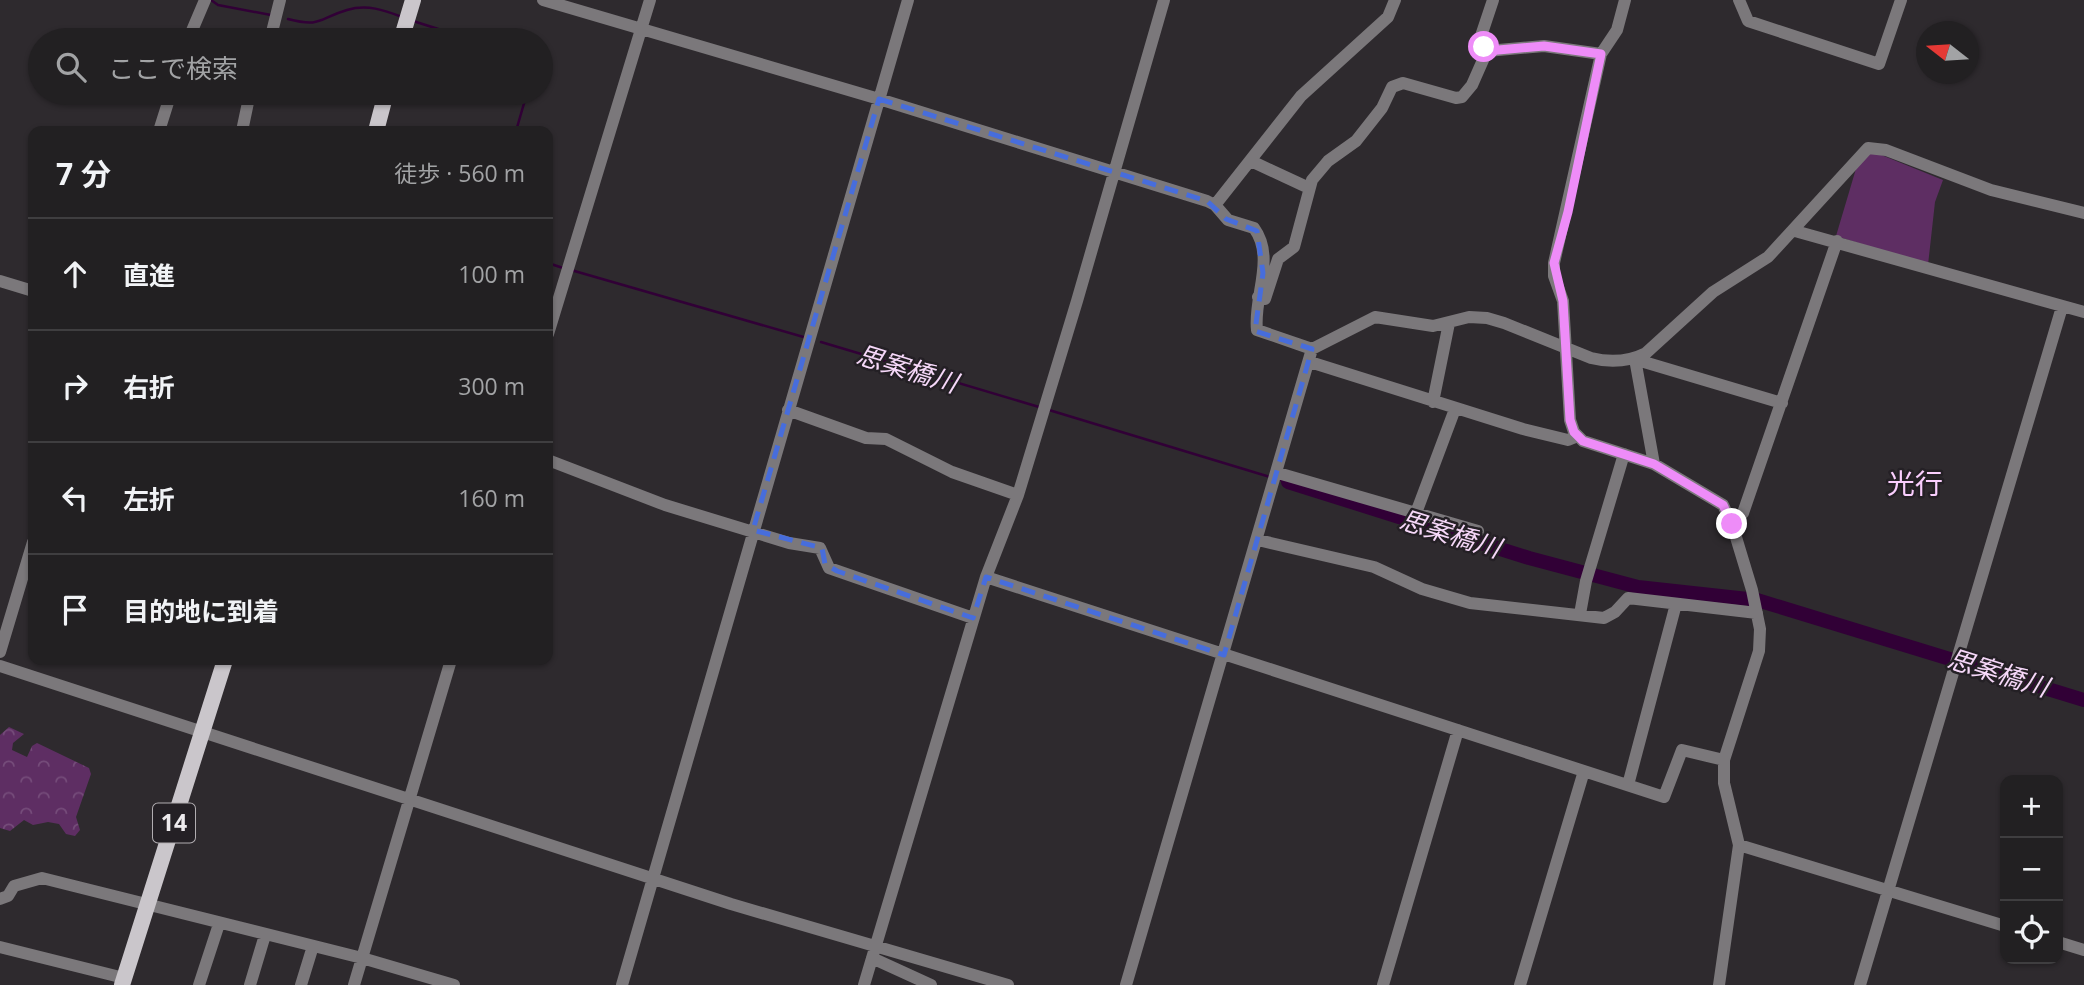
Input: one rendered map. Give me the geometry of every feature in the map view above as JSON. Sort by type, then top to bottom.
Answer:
[{"type":"main road","points":[[405,28],[413,0]]},
{"type":"main road","points":[[377,126],[383,105]]},
{"type":"main road","name":"14","points":[[123,982],[223,665]]},
{"type":"street","points":[[193,28],[205,0]]},
{"type":"street","points":[[273,28],[280,0]]},
{"type":"street","points":[[543,0],[879,99],[1215,205],[1228,220],[1257,231],[1263,251],[1257,330],[1311,355],[1433,402],[1555,438],[1567,440],[1578,436]]},
{"type":"street","points":[[553,317],[650,0]]},
{"type":"street","points":[[622,985],[908,0]]},
{"type":"street","points":[[864,985],[973,618],[1018,495],[1164,0]]},
{"type":"street","points":[[1215,205],[1301,96],[1388,16],[1395,0]]},
{"type":"street","points":[[1258,297],[1265,299],[1269,294],[1278,259],[1294,247],[1308,188],[1328,162],[1356,141],[1382,108],[1392,86],[1403,83],[1457,98],[1462,97],[1472,85],[1487,51],[1481,36],[1493,0]]},
{"type":"street","points":[[1625,0],[1617,30],[1601,54],[1568,212],[1554,263],[1563,301],[1570,420],[1578,436],[1583,441],[1654,464],[1723,505],[1732,524],[1752,590],[1757,613],[1759,651],[1724,760],[1724,783],[1739,845],[1719,985]]},
{"type":"street","points":[[1739,0],[1748,20],[1879,64],[1901,0]]},
{"type":"street","points":[[1487,51],[1544,46],[1601,54]]},
{"type":"street","points":[[161,126],[167,105]]},
{"type":"street","points":[[243,126],[247,105]]},
{"type":"street","points":[[1636,358],[1713,292],[1768,257],[1795,231],[1808,211],[1863,151],[1875,148],[1991,190],[2084,214]]},
{"type":"street","points":[[1251,162],[1308,188]]},
{"type":"street","points":[[1795,231],[2084,312]]},
{"type":"street","points":[[1732,524],[1743,513],[1838,241]]},
{"type":"street","points":[[0,281],[28,289]]},
{"type":"street","points":[[1860,985],[2062,307]]},
{"type":"street","points":[[1126,985],[1311,355],[1375,317],[1387,317],[1417,326],[1449,323],[1469,317],[1487,318],[1605,361],[1636,358],[1782,403]]},
{"type":"street","points":[[1433,402],[1449,323]]},
{"type":"street","points":[[1636,358],[1654,464]]},
{"type":"street","points":[[1416,513],[1455,409]]},
{"type":"street","points":[[788,410],[866,438],[886,439],[938,467],[1018,495]]},
{"type":"street","points":[[1580,614],[1586,581],[1624,454]]},
{"type":"street","points":[[553,462],[665,505],[789,543],[820,548],[829,568],[973,618]]},
{"type":"street","points":[[1276,477],[1478,531]]},
{"type":"street","points":[[1258,540],[1374,567],[1440,596],[1491,607],[1604,618],[1615,612],[1628,598],[1757,613]]},
{"type":"street","points":[[0,652],[28,559]]},
{"type":"street","points":[[986,577],[1664,797],[1682,750],[1724,760]]},
{"type":"street","points":[[1628,785],[1676,604]]},
{"type":"street","points":[[354,985],[450,665]]},
{"type":"street","points":[[0,666],[874,952],[1008,985]]},
{"type":"street","points":[[1383,985],[1458,730]]},
{"type":"street","points":[[1520,985],[1584,771]]},
{"type":"street","points":[[1739,845],[2000,924]]},
{"type":"street","points":[[0,899],[8,896],[15,886],[42,878],[362,958],[454,985]]},
{"type":"street","points":[[199,985],[219,924]]},
{"type":"street","points":[[250,985],[265,935]]},
{"type":"street","points":[[2063,944],[2084,950]]},
{"type":"street","points":[[300,985],[313,946]]},
{"type":"street","points":[[0,947],[123,982]]},
{"type":"street","points":[[874,952],[931,985]]},
{"type":"highlighted area","points":[[879,99],[1207,201],[1226,219],[1257,231],[1263,273],[1255,331],[1312,349],[1224,655],[986,577],[973,618],[837,571],[825,564],[822,548],[753,530]]},
{"type":"green space","points":[[1866,154],[1879,154],[1943,180],[1935,202],[1928,265],[1836,236],[1858,162]]},
{"type":"green space","points":[[9,727],[24,734],[13,743],[12,750],[27,757],[32,746],[37,743],[89,768],[91,774],[76,817],[80,830],[75,836],[66,834],[59,824],[48,822],[33,825],[24,820],[10,831],[0,828],[0,735]]},
{"type":"waterway","points":[[211,0],[218,5],[271,15]]},
{"type":"waterway","points":[[288,19],[308,23],[362,8],[382,10],[402,17]]},
{"type":"waterway","points":[[413,21],[435,28]]},
{"type":"waterway","points":[[517,126],[524,105]]},
{"type":"waterway","name":"思案橋川","points":[[553,265],[563,268]]},
{"type":"waterway","name":"思案橋川","points":[[571,270],[807,338]]},
{"type":"waterway","name":"思案橋川","points":[[821,342],[1039,407]]},
{"type":"waterway","name":"思案橋川","points":[[1049,410],[1270,477]]},
{"type":"waterway","name":"思案橋川","points":[[1277,479],[1288,482]]},
{"type":"waterway","name":"思案橋川","points":[[1288,482],[1529,558],[1638,587],[1757,600],[2084,700]]},
{"type":"district","name":"光行","points":[[1915,484]]},
{"type":"route","points":[[1484,47],[1487,51],[1544,46],[1574,48],[1601,54],[1568,212],[1554,263],[1563,301],[1570,420],[1574,432],[1583,441],[1654,464],[1723,505],[1732,524]]}]
